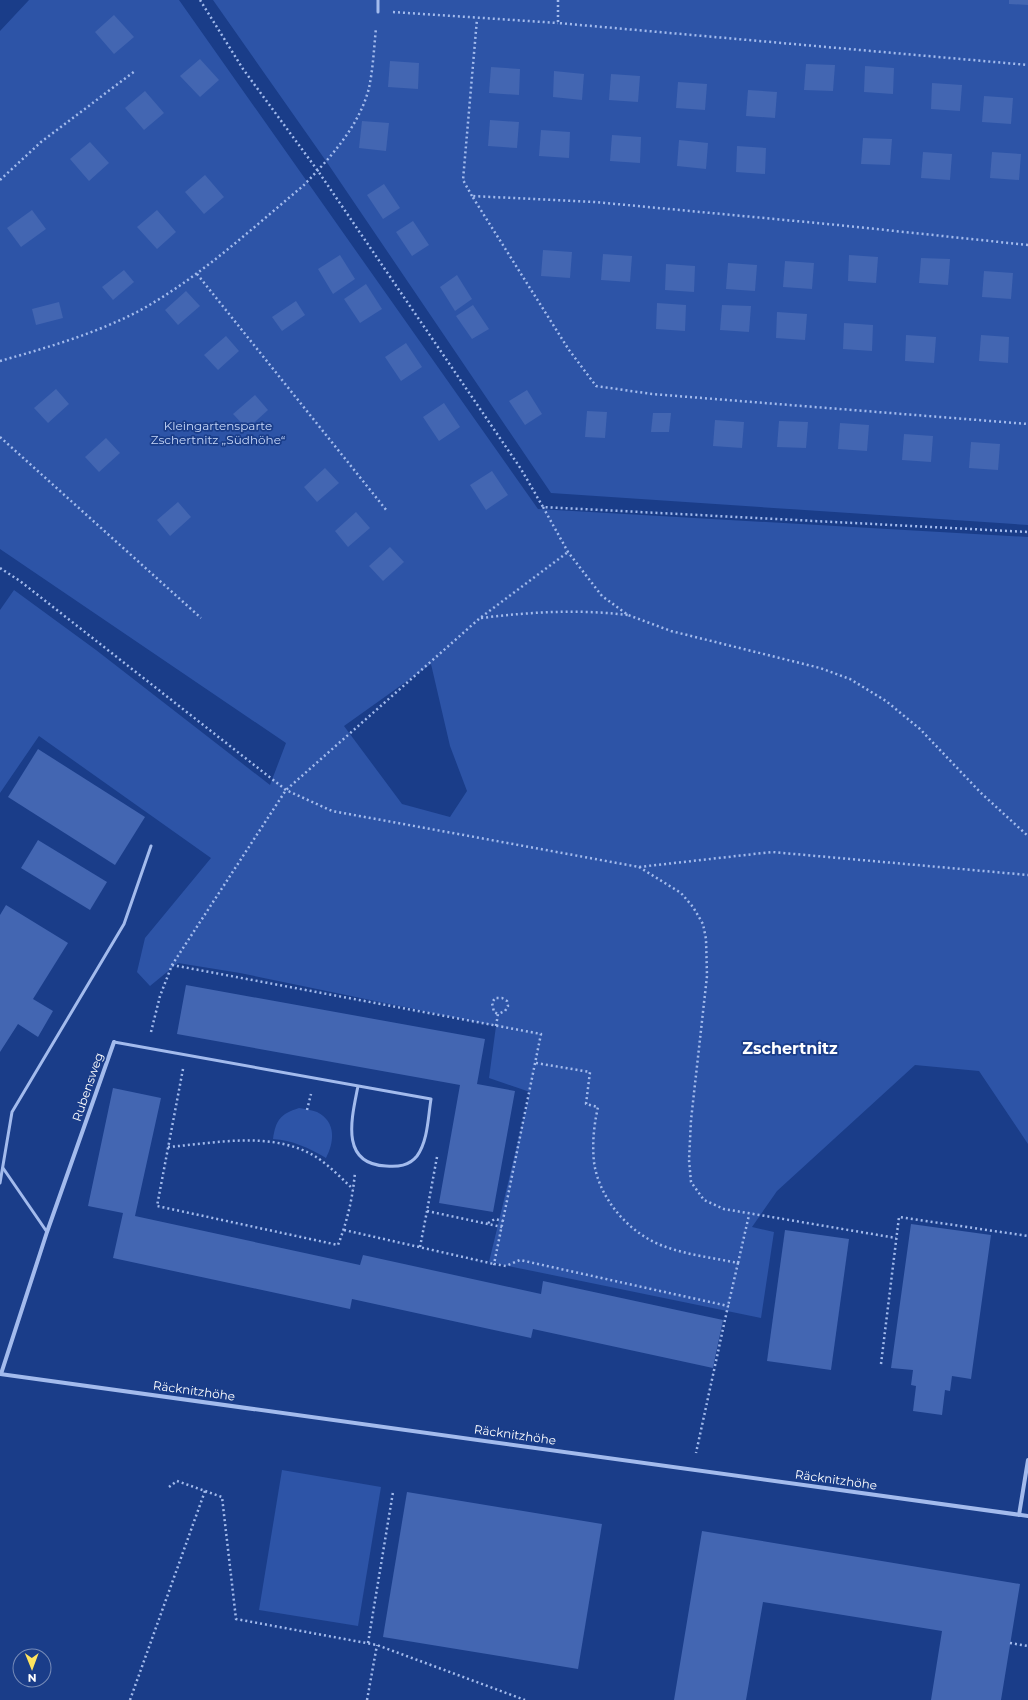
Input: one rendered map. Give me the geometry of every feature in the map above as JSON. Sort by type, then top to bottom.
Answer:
[{"type":"street","name":"Rubensweg","points":[[0,1374],[47,1232],[114,1042]]},
{"type":"street","name":"Räcknitzhöhe","points":[[0,1374],[1028,1516]]},
{"type":"street","points":[[1019,1515],[1028,1460]]},
{"type":"lane","points":[[378,0],[378,12]]},
{"type":"lane","points":[[0,1183],[12,1112],[124,924],[151,846]]},
{"type":"lane","name":"Rubensweg","points":[[114,1042],[431,1099],[424,1140],[417,1155],[407,1164],[396,1167],[369,1164],[357,1152]]},
{"type":"lane","points":[[357,1152],[352,1140],[351,1125],[358,1086]]},
{"type":"lane","points":[[3,1168],[47,1232]]},
{"type":"path","points":[[200,0],[243,69],[318,171],[521,469],[568,552],[602,596],[628,615]]},
{"type":"path","points":[[558,0],[558,23]]},
{"type":"path","points":[[0,361],[76,338],[136,312],[197,274],[318,171],[354,125],[368,89],[378,12],[406,12],[477,19],[558,23],[1028,65]]},
{"type":"path","points":[[477,19],[463,180],[569,350],[596,386],[652,394],[1028,424]]},
{"type":"path","points":[[0,180],[40,142],[135,71]]},
{"type":"path","points":[[472,196],[595,202],[1028,245]]},
{"type":"path","points":[[197,274],[387,511]]},
{"type":"path","points":[[0,437],[201,618]]},
{"type":"path","points":[[543,507],[1028,532]]},
{"type":"path","points":[[150,1037],[160,996],[172,965],[286,790],[480,618],[568,552]]},
{"type":"path","points":[[0,568],[20,581],[286,790],[332,811],[639,867],[772,852],[1028,875]]},
{"type":"path","points":[[480,618],[546,611],[599,611],[628,615],[671,631],[820,668],[850,679],[886,701],[920,729],[981,793],[1028,836]]},
{"type":"path","points":[[639,867],[681,893],[694,907],[702,924],[706,939],[707,976],[691,1120],[689,1160],[691,1182],[704,1200],[724,1209],[896,1238]]},
{"type":"path","points":[[172,965],[542,1034],[494,1264]]},
{"type":"path","points":[[495,998],[502,998],[507,1001],[508,1006],[506,1011],[498,1014],[494,1012],[492,1003],[495,998]]},
{"type":"path","points":[[496,1026],[498,1014]]},
{"type":"path","points":[[186,1054],[157,1206],[338,1245],[344,1230],[353,1190],[357,1152]]},
{"type":"path","points":[[536,1062],[590,1072],[586,1104],[598,1107],[593,1140],[596,1168],[610,1201],[628,1224],[644,1237],[666,1248],[738,1263]]},
{"type":"path","points":[[168,1147],[254,1140],[289,1145],[314,1156],[339,1175],[353,1190]]},
{"type":"path","points":[[420,1248],[438,1150]]},
{"type":"path","points":[[427,1211],[502,1227]]},
{"type":"path","points":[[692,1470],[749,1214]]},
{"type":"path","points":[[881,1364],[899,1217],[1028,1236]]},
{"type":"path","points":[[488,1224],[495,1219],[503,1221]]},
{"type":"path","points":[[344,1230],[494,1264],[506,1266],[520,1260],[728,1306]]},
{"type":"path","points":[[169,1487],[177,1481],[222,1497],[236,1619],[377,1645],[525,1700]]},
{"type":"path","points":[[130,1700],[205,1491]]},
{"type":"path","points":[[368,1643],[393,1492]]},
{"type":"path","points":[[1010,1643],[1028,1646]]},
{"type":"path","points":[[367,1700],[377,1645]]},
{"type":"green space","name":"Kleingartensparte Zschertnitz „Südhöhe“","points":[[29,0],[179,0],[538,509],[1028,537],[1028,1144],[979,1071],[915,1065],[777,1191],[752,1227],[774,1232],[761,1318],[489,1262],[530,1092],[489,1078],[496,1026],[240,973],[178,963],[150,986],[137,972],[145,938],[211,858],[39,736],[0,793],[0,610],[14,590],[96,650],[270,785],[286,743],[0,549],[0,31]],"holes":[[[431,664],[450,746],[467,791],[450,817],[402,804],[344,726]]]},
{"type":"green space","points":[[213,0],[1028,0],[1028,525],[551,493],[326,161]]},
{"type":"green space","points":[[299,1108],[317,1112],[328,1121],[331,1127],[332,1139],[326,1158],[300,1145],[273,1139],[278,1122],[283,1115]]},
{"type":"green space","points":[[282,1470],[381,1487],[358,1626],[259,1610]]},
{"type":"building","points":[[1009,0],[1028,0],[1028,5],[1009,4]]},
{"type":"building","points":[[114,15],[134,37],[114,54],[95,32]]},
{"type":"building","points":[[200,59],[219,80],[200,97],[180,76]]},
{"type":"building","points":[[390,61],[419,63],[418,89],[388,87]]},
{"type":"building","points":[[806,64],[835,65],[833,91],[804,90]]},
{"type":"building","points":[[865,66],[894,68],[893,94],[864,92]]},
{"type":"building","points":[[491,67],[520,69],[519,95],[489,93]]},
{"type":"building","points":[[554,71],[584,74],[582,100],[553,97]]},
{"type":"building","points":[[611,74],[640,76],[638,102],[609,100]]},
{"type":"building","points":[[678,82],[707,84],[705,110],[676,108]]},
{"type":"building","points":[[932,83],[962,85],[960,111],[931,109]]},
{"type":"building","points":[[748,90],[777,92],[775,118],[746,116]]},
{"type":"building","points":[[145,91],[164,113],[144,130],[125,108]]},
{"type":"building","points":[[984,96],[1013,98],[1011,124],[982,122]]},
{"type":"building","points":[[490,120],[519,122],[517,148],[488,146]]},
{"type":"building","points":[[362,121],[389,123],[386,151],[359,148]]},
{"type":"building","points":[[541,130],[570,132],[569,158],[539,156]]},
{"type":"building","points":[[612,135],[641,137],[640,163],[610,161]]},
{"type":"building","points":[[863,138],[892,139],[890,165],[861,164]]},
{"type":"building","points":[[679,140],[708,143],[706,169],[677,166]]},
{"type":"building","points":[[90,142],[109,163],[89,181],[70,159]]},
{"type":"building","points":[[737,146],[766,148],[765,174],[736,172]]},
{"type":"building","points":[[923,152],[952,154],[950,180],[921,178]]},
{"type":"building","points":[[992,152],[1021,154],[1019,180],[990,178]]},
{"type":"building","points":[[205,175],[224,197],[204,214],[185,192]]},
{"type":"building","points":[[384,184],[400,208],[383,219],[367,195]]},
{"type":"building","points":[[32,210],[46,229],[21,247],[7,228]]},
{"type":"building","points":[[157,210],[176,232],[157,249],[137,227]]},
{"type":"building","points":[[413,221],[429,245],[412,256],[396,232]]},
{"type":"building","points":[[543,250],[572,252],[570,278],[541,276]]},
{"type":"building","points":[[603,254],[632,256],[630,282],[601,280]]},
{"type":"building","points":[[340,255],[355,279],[333,294],[318,269]]},
{"type":"building","points":[[849,255],[878,257],[876,283],[848,281]]},
{"type":"building","points":[[921,258],[950,259],[948,285],[919,283]]},
{"type":"building","points":[[785,261],[814,263],[812,289],[783,287]]},
{"type":"building","points":[[728,263],[757,265],[755,291],[726,289]]},
{"type":"building","points":[[666,264],[695,266],[694,292],[665,290]]},
{"type":"building","points":[[124,270],[134,282],[113,300],[102,287]]},
{"type":"building","points":[[984,271],[1013,273],[1011,299],[982,297]]},
{"type":"building","points":[[457,275],[472,299],[455,311],[440,287]]},
{"type":"building","points":[[366,284],[382,309],[360,323],[344,299]]},
{"type":"building","points":[[186,291],[200,306],[178,325],[165,310]]},
{"type":"building","points":[[296,301],[305,315],[282,331],[272,317]]},
{"type":"building","points":[[59,302],[63,318],[36,325],[32,309]]},
{"type":"building","points":[[657,303],[686,305],[685,331],[656,329]]},
{"type":"building","points":[[473,305],[489,329],[472,339],[456,316]]},
{"type":"building","points":[[722,305],[751,306],[749,332],[720,330]]},
{"type":"building","points":[[777,312],[807,314],[805,340],[776,338]]},
{"type":"building","points":[[844,323],[873,325],[872,351],[843,349]]},
{"type":"building","points":[[906,335],[936,337],[934,363],[905,361]]},
{"type":"building","points":[[981,335],[1009,337],[1008,363],[979,361]]},
{"type":"building","points":[[226,336],[239,351],[218,370],[204,355]]},
{"type":"building","points":[[406,343],[422,367],[401,381],[385,357]]},
{"type":"building","points":[[56,389],[69,404],[48,423],[34,408]]},
{"type":"building","points":[[527,390],[542,414],[525,425],[509,401]]},
{"type":"building","points":[[255,395],[268,410],[247,429],[233,414]]},
{"type":"building","points":[[444,403],[460,427],[439,441],[423,417]]},
{"type":"building","points":[[587,411],[607,412],[605,438],[585,437]]},
{"type":"building","points":[[653,413],[671,413],[669,432],[651,432]]},
{"type":"building","points":[[715,420],[744,422],[742,448],[713,446]]},
{"type":"building","points":[[779,421],[808,422],[806,448],[777,447]]},
{"type":"building","points":[[840,423],[869,425],[867,451],[838,449]]},
{"type":"building","points":[[904,434],[933,436],[931,462],[902,460]]},
{"type":"building","points":[[106,438],[120,453],[99,472],[85,457]]},
{"type":"building","points":[[971,442],[1000,444],[998,470],[969,468]]},
{"type":"building","points":[[325,468],[339,483],[317,502],[304,487]]},
{"type":"building","points":[[492,471],[508,495],[486,510],[470,485]]},
{"type":"building","points":[[178,502],[191,517],[170,536],[157,520]]},
{"type":"building","points":[[356,512],[370,528],[348,547],[335,531]]},
{"type":"building","points":[[390,547],[404,562],[383,581],[369,566]]},
{"type":"building","points":[[38,749],[145,817],[115,865],[8,797]]},
{"type":"building","points":[[38,840],[107,882],[90,910],[21,868]]},
{"type":"building","points":[[6,905],[68,943],[33,999],[53,1011],[38,1037],[18,1024],[0,1052],[0,915]]},
{"type":"building","points":[[186,985],[485,1039],[477,1084],[515,1091],[493,1212],[439,1203],[460,1085],[177,1034]]},
{"type":"building","points":[[113,1088],[161,1098],[135,1216],[360,1265],[363,1255],[541,1294],[543,1281],[723,1320],[713,1368],[533,1329],[531,1338],[352,1299],[350,1309],[113,1258],[123,1213],[88,1206]]},
{"type":"building","points":[[911,1224],[991,1235],[971,1379],[952,1376],[950,1391],[945,1390],[942,1415],[913,1411],[916,1386],[911,1385],[913,1370],[891,1368]]},
{"type":"building","points":[[785,1230],[849,1239],[831,1370],[767,1361]]},
{"type":"building","points":[[407,1492],[602,1524],[578,1669],[383,1637]]},
{"type":"building","points":[[702,1531],[1020,1584],[1001,1700],[931,1700],[942,1631],[763,1602],[746,1700],[674,1700]]},
{"type":"district","name":"Zschertnitz","points":[[790,1048]]}]
